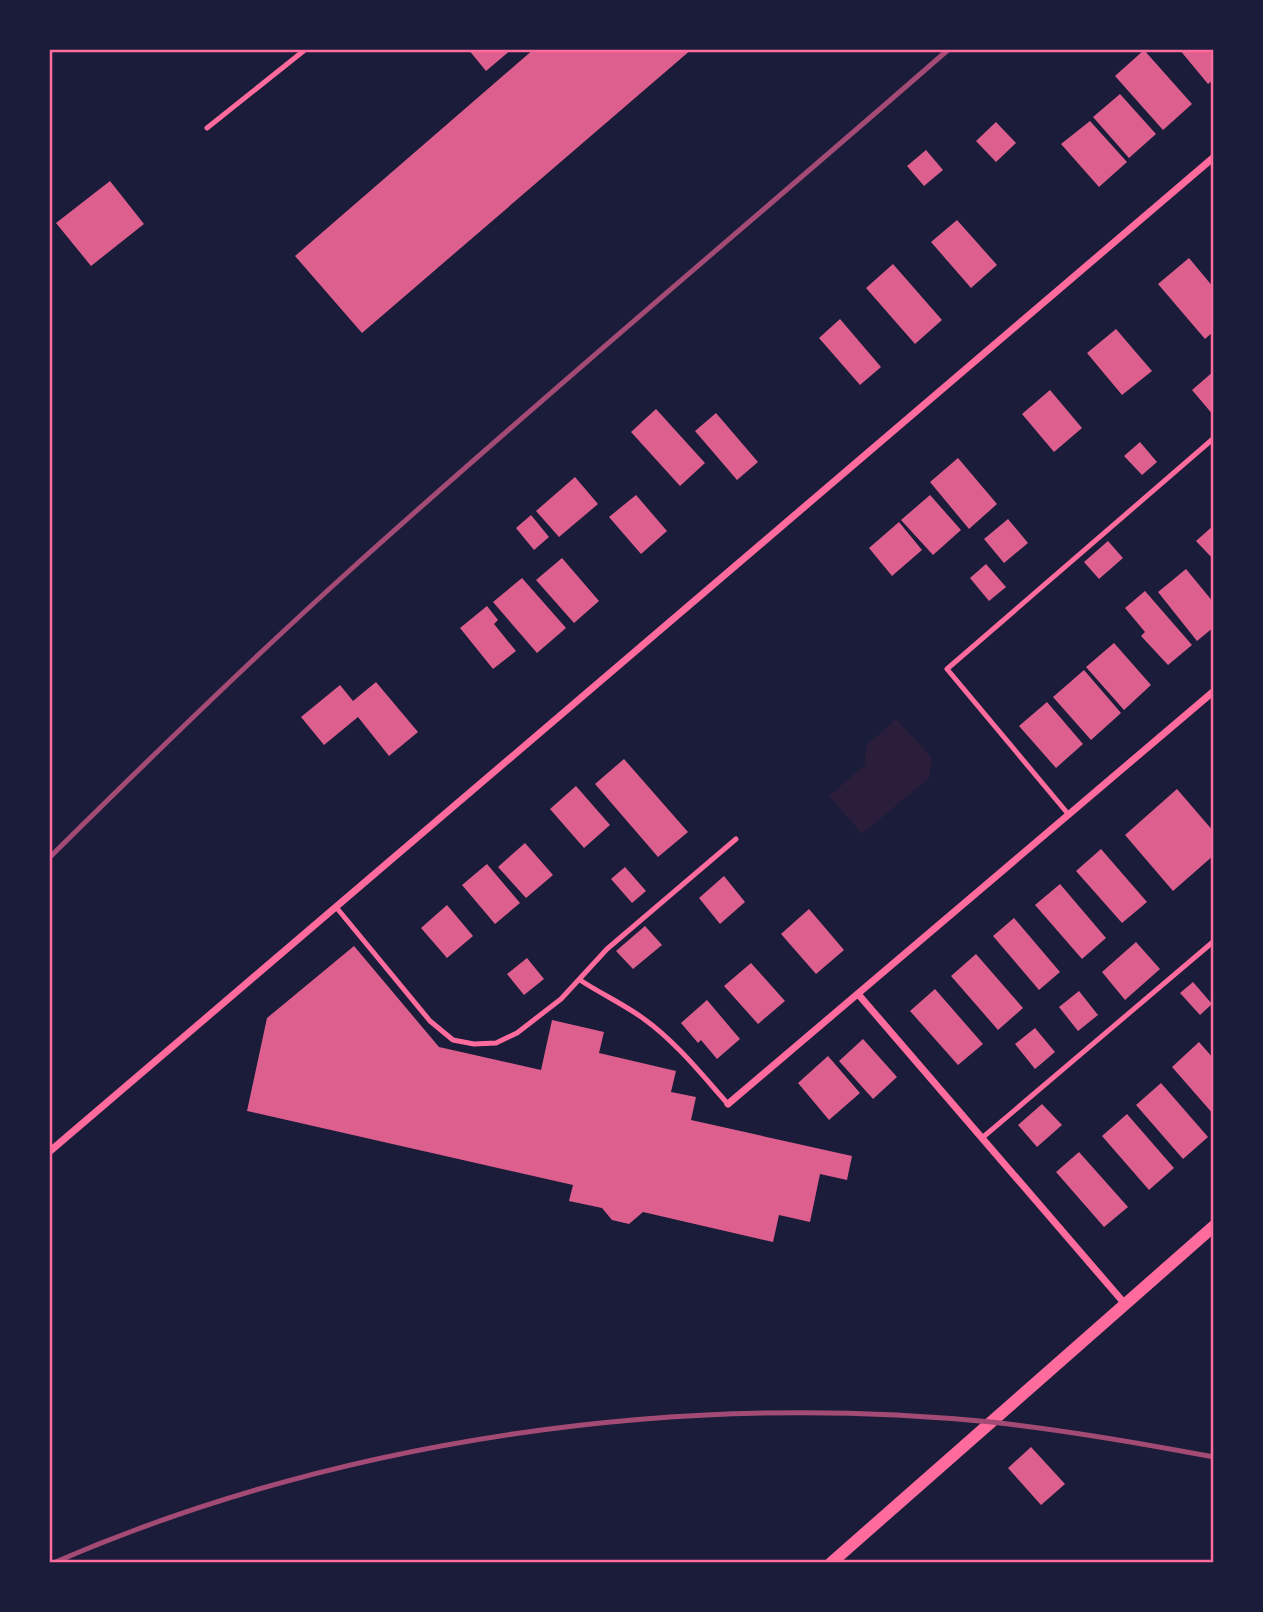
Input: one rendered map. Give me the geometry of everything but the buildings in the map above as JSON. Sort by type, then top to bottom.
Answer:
[{"type":"street","points":[[49,1152],[1214,157]]},
{"type":"street","points":[[728,1104],[1214,691]]},
{"type":"street","points":[[858,994],[1125,1304]]},
{"type":"street","points":[[831,1563],[1214,1226]]},
{"type":"lane","points":[[207,128],[306,49]]},
{"type":"lane","points":[[1069,815],[947,669],[1214,438]]},
{"type":"lane","points":[[336,907],[430,1021],[453,1040],[474,1044],[496,1043],[539,1018],[561,999],[607,949],[736,839]]},
{"type":"lane","points":[[982,1138],[1214,941]]},
{"type":"lane","points":[[580,979],[647,1021],[678,1048],[728,1104]]},
{"type":"shaded area","points":[[896,719],[932,758],[929,778],[862,834],[829,796],[865,765],[866,746]]},
{"type":"railway","points":[[49,858],[197,713],[348,572],[949,49]]},
{"type":"railway","points":[[53,1563],[163,1520],[277,1484],[394,1455],[513,1434],[633,1420],[753,1413],[873,1414],[1019,1425],[1214,1457]]}]
